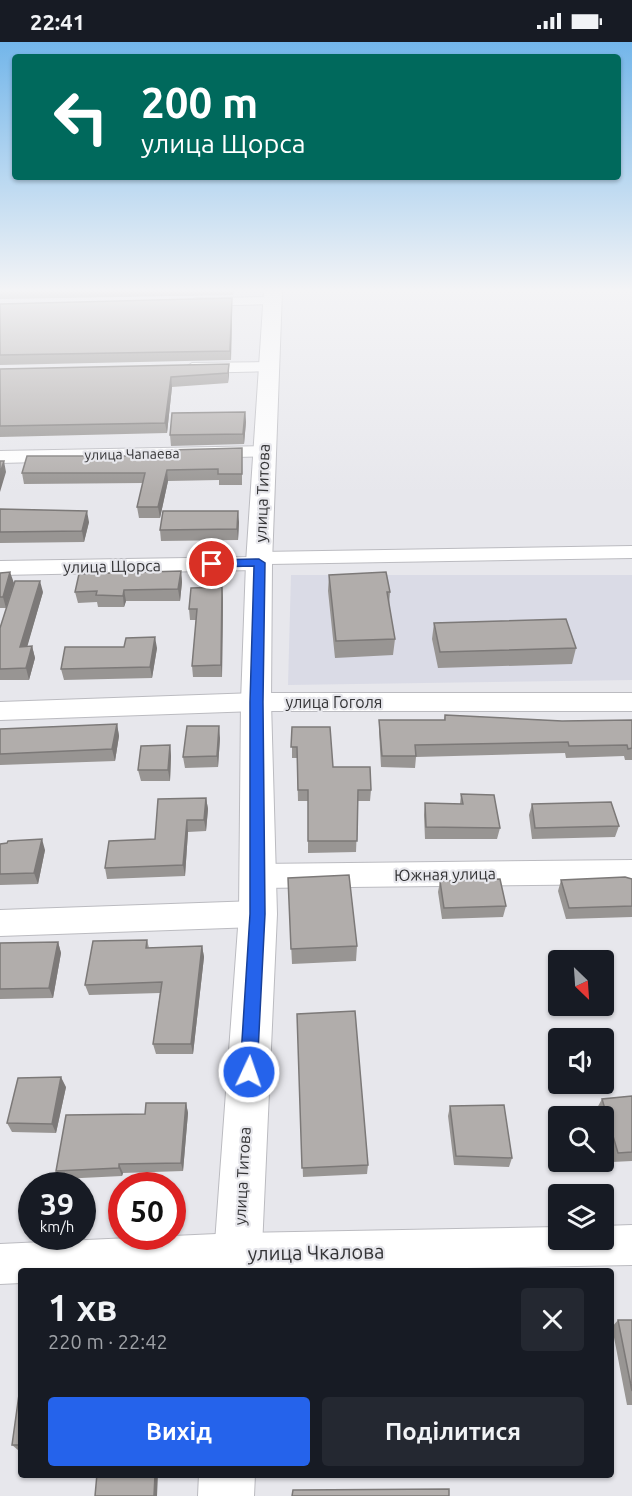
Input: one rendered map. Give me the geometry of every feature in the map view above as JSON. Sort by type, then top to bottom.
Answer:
[{"type":"main road","name":"улица Титова","points":[[237,1262],[258,914],[256,702],[259,560],[268,359]]},
{"type":"main road","points":[[226,1496],[227,1478]]},
{"type":"street","points":[[175,369],[268,367]]},
{"type":"street","name":"улица Чапаева","points":[[0,457],[264,452]]},
{"type":"street","name":"улица Щорса","points":[[0,568],[632,552]]},
{"type":"street","name":"улица Гоголя","points":[[0,711],[256,702],[632,702]]},
{"type":"street","name":"Южная улица","points":[[257,876],[632,872]]},
{"type":"street","points":[[0,923],[258,914]]},
{"type":"street","name":"улица Чкалова","points":[[0,1264],[237,1262],[632,1245]]},
{"type":"shaded area","points":[[291,575],[632,575],[632,680],[288,685]]},
{"type":"building","points":[[229,364],[228,373],[171,377],[165,423],[0,426],[0,369]]},
{"type":"building","points":[[245,412],[243,434],[170,435],[172,413]]},
{"type":"building","points":[[242,448],[242,474],[218,474],[218,469],[167,470],[158,507],[137,507],[145,473],[22,473],[27,456],[167,456],[168,450]]},
{"type":"building","points":[[0,461],[4,461],[0,473]]},
{"type":"building","points":[[0,509],[87,511],[82,531],[0,532]]},
{"type":"building","points":[[163,511],[238,511],[237,529],[160,530]]},
{"type":"building","points":[[181,571],[178,589],[124,590],[123,596],[96,595],[97,591],[75,592],[79,574]]},
{"type":"building","points":[[10,572],[3,597],[0,597],[0,573]]},
{"type":"building","points":[[386,572],[395,639],[336,641],[329,575]]},
{"type":"building","points":[[15,581],[40,581],[20,647],[32,646],[26,668],[0,669],[0,628]]},
{"type":"building","points":[[222,587],[221,665],[192,666],[197,609],[189,609],[191,588]]},
{"type":"building","points":[[566,619],[576,648],[440,652],[434,623]]},
{"type":"building","points":[[155,637],[150,667],[61,669],[65,647],[124,647],[126,638]]},
{"type":"building","points":[[445,715],[562,721],[632,720],[632,748],[628,749],[627,745],[569,746],[568,742],[415,745],[416,756],[382,756],[379,720],[445,720]]},
{"type":"building","points":[[117,724],[112,749],[0,754],[0,729]]},
{"type":"building","points":[[187,726],[219,726],[217,756],[183,757]]},
{"type":"building","points":[[292,727],[330,727],[333,767],[370,767],[371,790],[358,790],[357,841],[308,841],[308,790],[298,790],[297,747],[291,747]]},
{"type":"building","points":[[170,745],[168,770],[138,770],[141,746]]},
{"type":"building","points":[[461,794],[494,795],[500,828],[426,827],[425,803],[463,804]]},
{"type":"building","points":[[206,798],[204,820],[187,820],[183,865],[105,868],[109,841],[155,839],[158,799]]},
{"type":"building","points":[[611,802],[619,826],[535,828],[532,804]]},
{"type":"building","points":[[42,839],[34,873],[0,874],[0,844],[8,841]]},
{"type":"building","points":[[349,875],[357,946],[291,949],[288,878]]},
{"type":"building","points":[[625,877],[632,879],[632,906],[569,908],[561,880]]},
{"type":"building","points":[[500,879],[506,906],[444,908],[440,881]]},
{"type":"building","points":[[147,940],[146,948],[202,946],[191,1044],[153,1044],[162,982],[85,985],[93,941]]},
{"type":"building","points":[[58,942],[49,988],[0,989],[0,943]]},
{"type":"building","points":[[355,1011],[368,1165],[302,1168],[297,1014]]},
{"type":"building","points":[[61,1077],[52,1124],[7,1123],[18,1078]]},
{"type":"building","points":[[632,1096],[632,1152],[618,1153],[614,1140],[614,1106],[604,1106],[602,1099]]},
{"type":"building","points":[[146,1103],[186,1103],[181,1163],[119,1164],[119,1168],[56,1171],[66,1115],[145,1114]]},
{"type":"building","points":[[504,1105],[512,1158],[456,1156],[450,1106]]},
{"type":"building","points":[[618,1320],[632,1320],[632,1391]]},
{"type":"building","points":[[18,1402],[18,1445],[12,1445]]},
{"type":"building","points":[[97,1478],[155,1478],[154,1496],[95,1496]]},
{"type":"building","points":[[449,1489],[449,1496],[292,1496],[293,1490]]},
{"type":"route","points":[[212,564],[259,563],[256,702],[258,914],[249,1072]]}]
